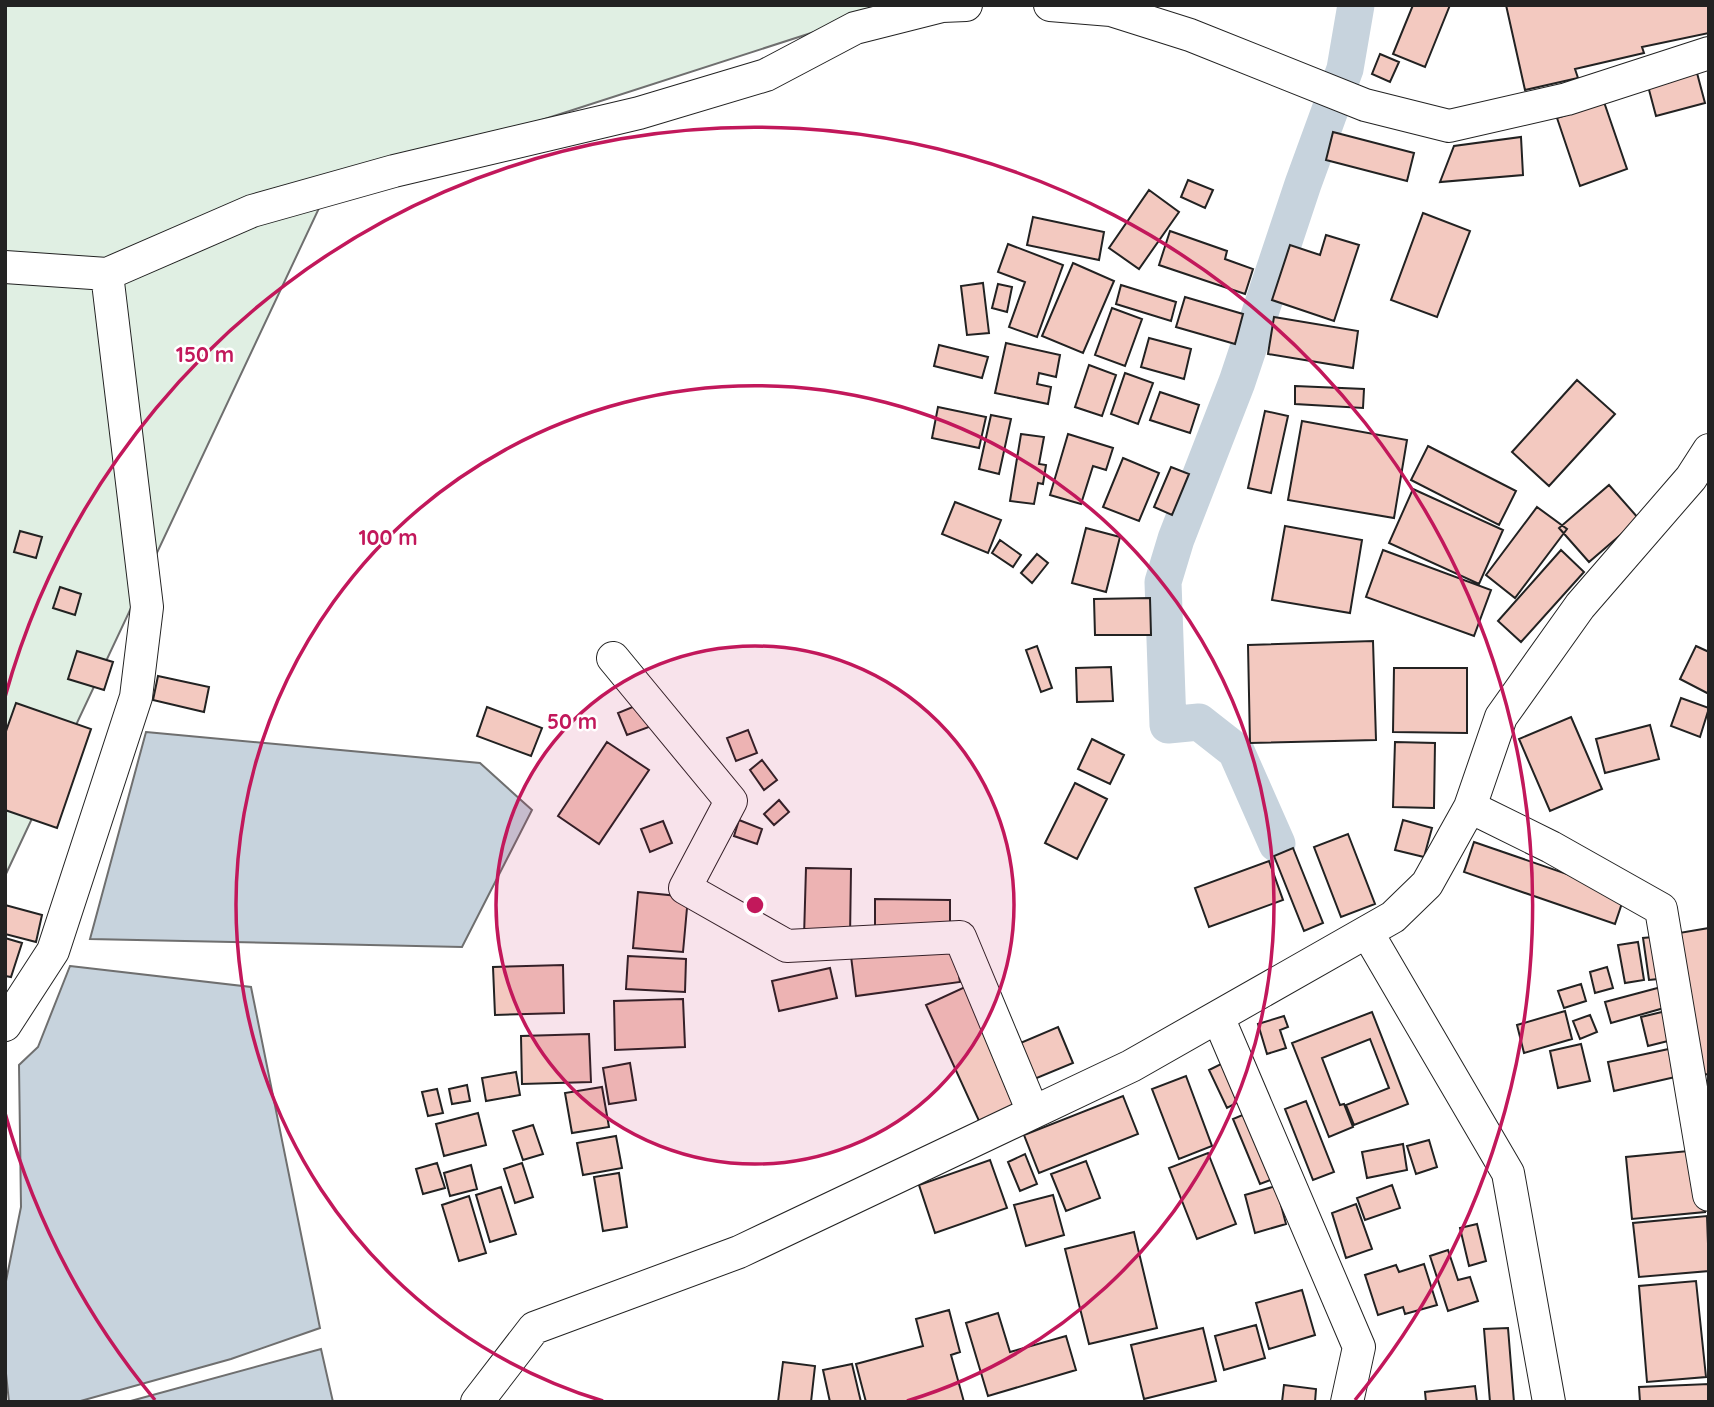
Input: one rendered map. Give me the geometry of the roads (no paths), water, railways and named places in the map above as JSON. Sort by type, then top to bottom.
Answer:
[{"type":"street","points":[[5,267],[107,274],[253,211],[394,171],[639,113],[766,75],[855,28],[942,6],[966,5]]},
{"type":"street","points":[[1050,5],[1111,10],[1190,35],[1365,105],[1449,126],[1567,99],[1709,52]]},
{"type":"street","points":[[5,1026],[52,951],[136,697],[147,607],[107,274]]},
{"type":"street","points":[[477,1402],[534,1328],[739,1252],[1131,1066],[1393,916],[1427,884],[1470,807],[1501,717],[1580,606],[1700,484],[1709,450]]},
{"type":"street","points":[[613,658],[731,801],[685,888],[787,946],[960,937],[1033,1112]]},
{"type":"street","points":[[1470,807],[1551,847],[1661,909],[1709,1195]]},
{"type":"street","points":[[1367,932],[1508,1173],[1549,1402]]},
{"type":"street","points":[[1218,1017],[1359,1347],[1347,1402]]},
{"type":"waterway","points":[[1277,844],[1236,751],[1199,722],[1168,725],[1163,582],[1176,539],[1237,382],[1303,184],[1345,69],[1356,5]]}]
